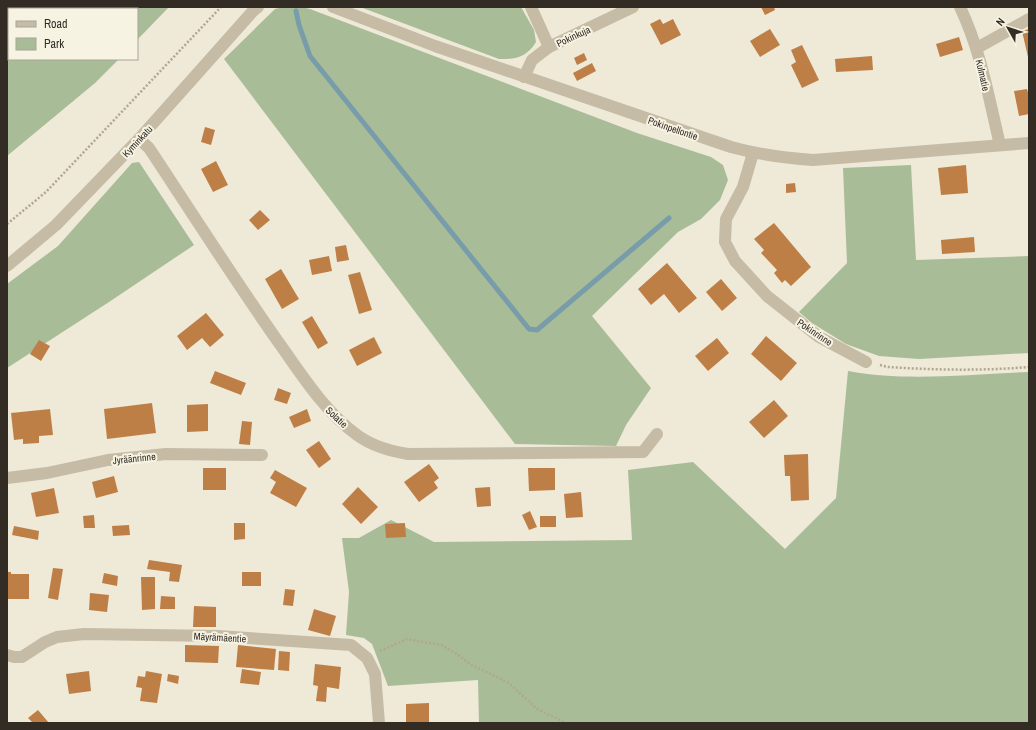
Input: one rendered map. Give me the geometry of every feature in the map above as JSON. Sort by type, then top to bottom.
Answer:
[{"type":"street","name":"Kyminkatu","points":[[7,266],[56,225],[139,139],[258,7]]},
{"type":"street","name":"Pokinpellontie","points":[[333,7],[435,46],[753,154],[780,158],[813,160],[1029,143]]},
{"type":"street","points":[[531,7],[549,47]]},
{"type":"street","name":"Pokinkuja","points":[[524,77],[532,60],[549,47],[633,7]]},
{"type":"street","name":"Kulmatie","points":[[960,7],[977,48],[1000,146]]},
{"type":"street","points":[[977,48],[1029,19]]},
{"type":"street","name":"Solatie","points":[[139,139],[149,148],[238,284],[322,403],[357,435],[373,445],[389,451],[408,454],[643,452],[657,434]]},
{"type":"street","name":"Pokinrinne","points":[[753,154],[742,187],[726,219],[725,242],[735,261],[768,296],[818,337],[866,362]]},
{"type":"street","name":"Jyräänrinne","points":[[7,478],[47,473],[108,460],[166,454],[262,455]]},
{"type":"street","name":"Mäyrämäentie","points":[[7,655],[22,657],[45,642],[57,637],[84,634],[218,636],[351,645],[367,658],[375,674],[379,723]]},
{"type":"path","points":[[7,224],[46,192],[221,7]]},
{"type":"path","points":[[866,362],[888,367],[941,370],[1006,369],[1029,367]]},
{"type":"path","points":[[367,658],[407,638],[442,645],[470,664],[509,683],[537,709],[562,721],[563,723]]},
{"type":"green space","points":[[7,7],[169,7],[138,39],[138,8],[8,8],[8,60],[118,60],[95,83],[7,156]]},
{"type":"green space","points":[[283,7],[301,7],[310,9],[637,133],[711,157],[723,165],[728,180],[720,200],[701,219],[678,232],[592,316],[651,388],[626,425],[616,446],[515,444],[224,59],[275,9]]},
{"type":"green space","points":[[360,7],[521,7],[534,30],[536,42],[528,51],[516,58],[499,59]]},
{"type":"green space","points":[[139,162],[194,245],[7,368],[7,284],[58,246],[132,163]]},
{"type":"green space","points":[[911,165],[916,260],[1029,256],[1029,353],[919,359],[879,356],[846,344],[812,323],[799,312],[847,263],[843,168]]},
{"type":"green space","points":[[848,371],[915,377],[1029,372],[1029,723],[479,723],[478,680],[388,686],[372,644],[364,638],[346,635],[349,592],[342,538],[359,538],[391,520],[434,542],[632,540],[628,470],[693,462],[785,549],[836,498]]},
{"type":"building","points":[[761,7],[774,7],[775,10],[765,15]]},
{"type":"building","points":[[660,19],[663,24],[673,19],[681,35],[661,45],[650,24]]},
{"type":"building","points":[[770,29],[780,45],[760,57],[750,41]]},
{"type":"building","points":[[1029,29],[1029,57],[1028,57],[1022,31]]},
{"type":"building","points":[[959,37],[963,50],[940,57],[936,44]]},
{"type":"building","points":[[802,45],[819,80],[802,88],[791,65],[796,62],[791,50]]},
{"type":"building","points":[[584,53],[587,60],[577,65],[574,58]]},
{"type":"building","points":[[872,56],[873,70],[836,72],[835,59]]},
{"type":"building","points":[[592,63],[596,71],[577,81],[573,73]]},
{"type":"building","points":[[1027,89],[1029,96],[1029,114],[1019,116],[1014,91]]},
{"type":"building","points":[[205,127],[215,130],[211,145],[201,142]]},
{"type":"building","points":[[216,161],[228,185],[213,192],[201,169]]},
{"type":"building","points":[[966,165],[968,193],[941,195],[938,168]]},
{"type":"building","points":[[795,183],[796,192],[786,193],[786,184]]},
{"type":"building","points":[[260,210],[270,220],[258,230],[249,220]]},
{"type":"building","points":[[774,223],[811,267],[791,286],[785,280],[782,283],[774,273],[777,270],[761,253],[764,250],[754,239]]},
{"type":"building","points":[[974,237],[975,252],[942,254],[941,240]]},
{"type":"building","points":[[346,245],[349,260],[337,262],[335,247]]},
{"type":"building","points":[[329,256],[332,271],[312,275],[309,260]]},
{"type":"building","points":[[667,263],[697,298],[679,313],[664,294],[651,305],[638,289]]},
{"type":"building","points":[[281,269],[299,299],[282,309],[265,279]]},
{"type":"building","points":[[360,272],[372,310],[359,314],[348,275]]},
{"type":"building","points":[[721,279],[737,298],[722,311],[706,292]]},
{"type":"building","points":[[206,313],[224,335],[210,347],[202,338],[187,350],[177,336]]},
{"type":"building","points":[[312,316],[328,343],[318,349],[302,322]]},
{"type":"building","points":[[766,336],[797,363],[781,381],[751,354]]},
{"type":"building","points":[[374,337],[382,353],[357,366],[349,350]]},
{"type":"building","points":[[717,338],[729,353],[708,371],[695,356]]},
{"type":"building","points":[[39,340],[50,346],[41,361],[30,354]]},
{"type":"building","points":[[215,371],[246,383],[241,395],[210,383]]},
{"type":"building","points":[[278,388],[291,393],[287,404],[274,400]]},
{"type":"building","points":[[774,400],[788,416],[764,438],[749,422]]},
{"type":"building","points":[[152,403],[156,433],[107,439],[104,409]]},
{"type":"building","points":[[208,404],[208,431],[187,432],[187,405]]},
{"type":"building","points":[[50,409],[53,435],[39,436],[39,443],[23,444],[23,439],[14,440],[11,413]]},
{"type":"building","points":[[307,409],[311,421],[294,428],[289,417]]},
{"type":"building","points":[[242,421],[252,422],[250,445],[239,444]]},
{"type":"building","points":[[319,441],[331,459],[319,468],[306,450]]},
{"type":"building","points":[[808,454],[809,500],[791,501],[790,476],[785,476],[784,455]]},
{"type":"building","points":[[429,464],[439,478],[434,482],[438,488],[419,502],[404,482]]},
{"type":"building","points":[[203,468],[226,468],[226,490],[203,490]]},
{"type":"building","points":[[528,468],[555,468],[555,490],[529,491]]},
{"type":"building","points":[[275,470],[307,488],[296,507],[270,493],[276,482],[270,478]]},
{"type":"building","points":[[114,476],[118,492],[96,498],[92,482]]},
{"type":"building","points":[[358,487],[378,507],[361,524],[342,504]]},
{"type":"building","points":[[490,487],[491,506],[477,507],[475,488]]},
{"type":"building","points":[[54,488],[59,513],[36,517],[31,493]]},
{"type":"building","points":[[581,492],[583,517],[566,518],[564,494]]},
{"type":"building","points":[[530,511],[537,527],[529,530],[522,515]]},
{"type":"building","points":[[94,515],[95,528],[84,528],[83,516]]},
{"type":"building","points":[[540,516],[556,516],[556,527],[540,527]]},
{"type":"building","points":[[234,523],[245,523],[245,539],[234,540]]},
{"type":"building","points":[[405,523],[406,537],[386,538],[385,524]]},
{"type":"building","points":[[129,525],[130,535],[113,536],[112,526]]},
{"type":"building","points":[[14,526],[39,531],[38,540],[12,535]]},
{"type":"building","points":[[149,560],[182,565],[179,582],[169,581],[170,572],[147,569]]},
{"type":"building","points":[[53,568],[63,569],[58,600],[48,598]]},
{"type":"building","points":[[7,572],[11,572],[11,574],[29,574],[29,599],[7,599]]},
{"type":"building","points":[[242,572],[261,572],[261,586],[242,586]]},
{"type":"building","points":[[104,573],[118,576],[117,586],[102,583]]},
{"type":"building","points":[[141,577],[155,577],[155,609],[142,610]]},
{"type":"building","points":[[285,589],[295,590],[293,606],[283,605]]},
{"type":"building","points":[[90,593],[109,595],[107,612],[89,610]]},
{"type":"building","points":[[161,596],[175,597],[175,609],[160,609]]},
{"type":"building","points":[[194,606],[216,607],[216,627],[193,627]]},
{"type":"building","points":[[314,609],[336,616],[330,636],[308,630]]},
{"type":"building","points":[[185,645],[219,646],[218,663],[185,662]]},
{"type":"building","points":[[238,645],[276,649],[274,670],[236,667]]},
{"type":"building","points":[[279,651],[290,652],[289,671],[278,670]]},
{"type":"building","points":[[315,664],[341,667],[339,689],[327,687],[326,702],[316,701],[318,686],[313,685]]},
{"type":"building","points":[[242,669],[261,672],[259,685],[240,683]]},
{"type":"building","points":[[89,671],[91,691],[69,694],[66,674]]},
{"type":"building","points":[[146,671],[162,674],[157,703],[140,701],[142,688],[136,687],[138,676],[145,677]]},
{"type":"building","points":[[168,674],[179,676],[178,684],[167,681]]},
{"type":"building","points":[[429,703],[429,723],[406,723],[406,704]]},
{"type":"building","points":[[38,710],[49,723],[33,723],[28,718]]},
{"type":"waterway","points":[[296,11],[299,25],[310,56],[529,329],[537,330],[669,218]]}]
